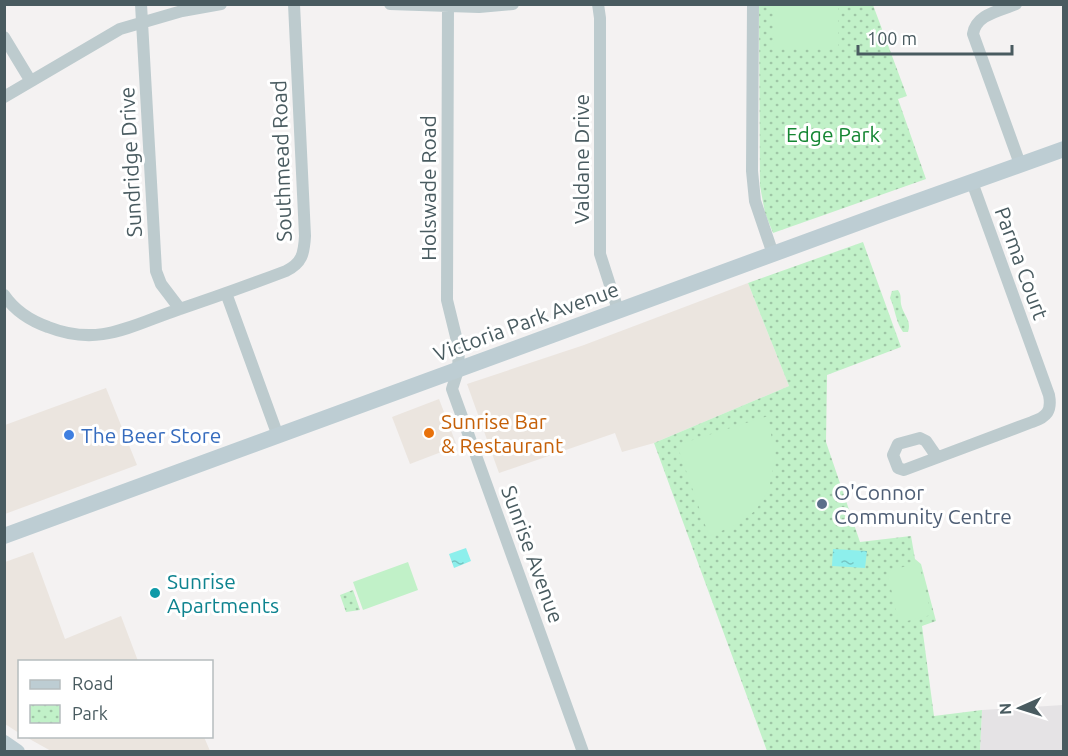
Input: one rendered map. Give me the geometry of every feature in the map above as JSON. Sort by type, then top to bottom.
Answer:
[{"type":"main road","name":"Victoria Park Avenue","points":[[4,536],[1064,149]]},
{"type":"main road","points":[[4,743],[17,752]]},
{"type":"street","name":"Sundridge Drive","points":[[141,4],[156,272],[161,284],[180,309]]},
{"type":"street","points":[[4,97],[120,29],[141,21],[221,4]]},
{"type":"street","name":"Southmead Road","points":[[4,295],[10,303],[35,322],[69,335],[92,336],[121,331],[286,272],[298,265],[304,252],[294,4]]},
{"type":"street","points":[[390,4],[479,7],[513,4]]},
{"type":"street","name":"Valdane Drive","points":[[598,4],[600,18],[600,254],[618,310]]},
{"type":"street","points":[[753,4],[752,171],[755,201],[773,254]]},
{"type":"street","points":[[1016,4],[982,18],[974,28],[973,34],[1020,164]]},
{"type":"street","name":"Holswade Road","points":[[448,5],[447,300],[459,350],[458,370]]},
{"type":"street","points":[[4,37],[30,80]]},
{"type":"street","name":"Parma Court","points":[[937,457],[1040,419],[1047,415],[1050,408],[1049,396],[972,183]]},
{"type":"street","points":[[226,293],[278,436]]},
{"type":"street","name":"Sunrise Avenue","points":[[458,370],[452,389],[583,752]]},
{"type":"shaded area","points":[[748,283],[789,386],[654,443],[622,452],[615,433],[499,473],[467,384],[584,345]]},
{"type":"shaded area","points":[[106,388],[137,465],[5,514],[5,425]]},
{"type":"shaded area","points":[[439,399],[457,446],[410,464],[392,417]]},
{"type":"shaded area","points":[[33,552],[65,639],[121,616],[138,660],[18,660],[18,732],[5,724],[5,562]]},
{"type":"shaded area","points":[[1063,705],[1063,751],[980,751],[982,710]]},
{"type":"shaded area","points":[[28,738],[204,738],[210,751],[51,751]]},
{"type":"green space","name":"Edge Park","points":[[759,5],[873,5],[907,96],[898,99],[926,179],[773,233],[765,213],[760,186]]},
{"type":"green space","points":[[774,5],[838,5],[838,48],[773,48]]},
{"type":"green space","points":[[863,242],[901,347],[827,375],[826,442],[860,542],[911,536],[915,559],[921,564],[936,621],[922,626],[934,716],[982,710],[980,751],[767,751],[654,443],[789,386],[748,283]]},
{"type":"green space","points":[[898,290],[909,324],[908,332],[903,332],[890,298],[892,291]]},
{"type":"green space","points":[[768,416],[775,458],[769,489],[756,510],[738,524],[709,536],[677,445]]},
{"type":"green space","points":[[408,562],[418,590],[363,610],[353,582]]},
{"type":"green space","points":[[919,563],[931,615],[899,623],[887,571]]},
{"type":"green space","points":[[353,590],[360,610],[346,612],[340,595]]},
{"type":"water","points":[[466,548],[471,561],[454,568],[449,554]]},
{"type":"water","points":[[833,549],[867,551],[865,568],[832,566]]},
{"type":"place","name":"Sunrise Bar & Restaurant","points":[[429,433]]},
{"type":"place","name":"The Beer Store","points":[[69,435]]},
{"type":"place","name":"O'Connor Community Centre","points":[[822,504]]},
{"type":"place","name":"Sunrise Apartments","points":[[155,593]]}]
